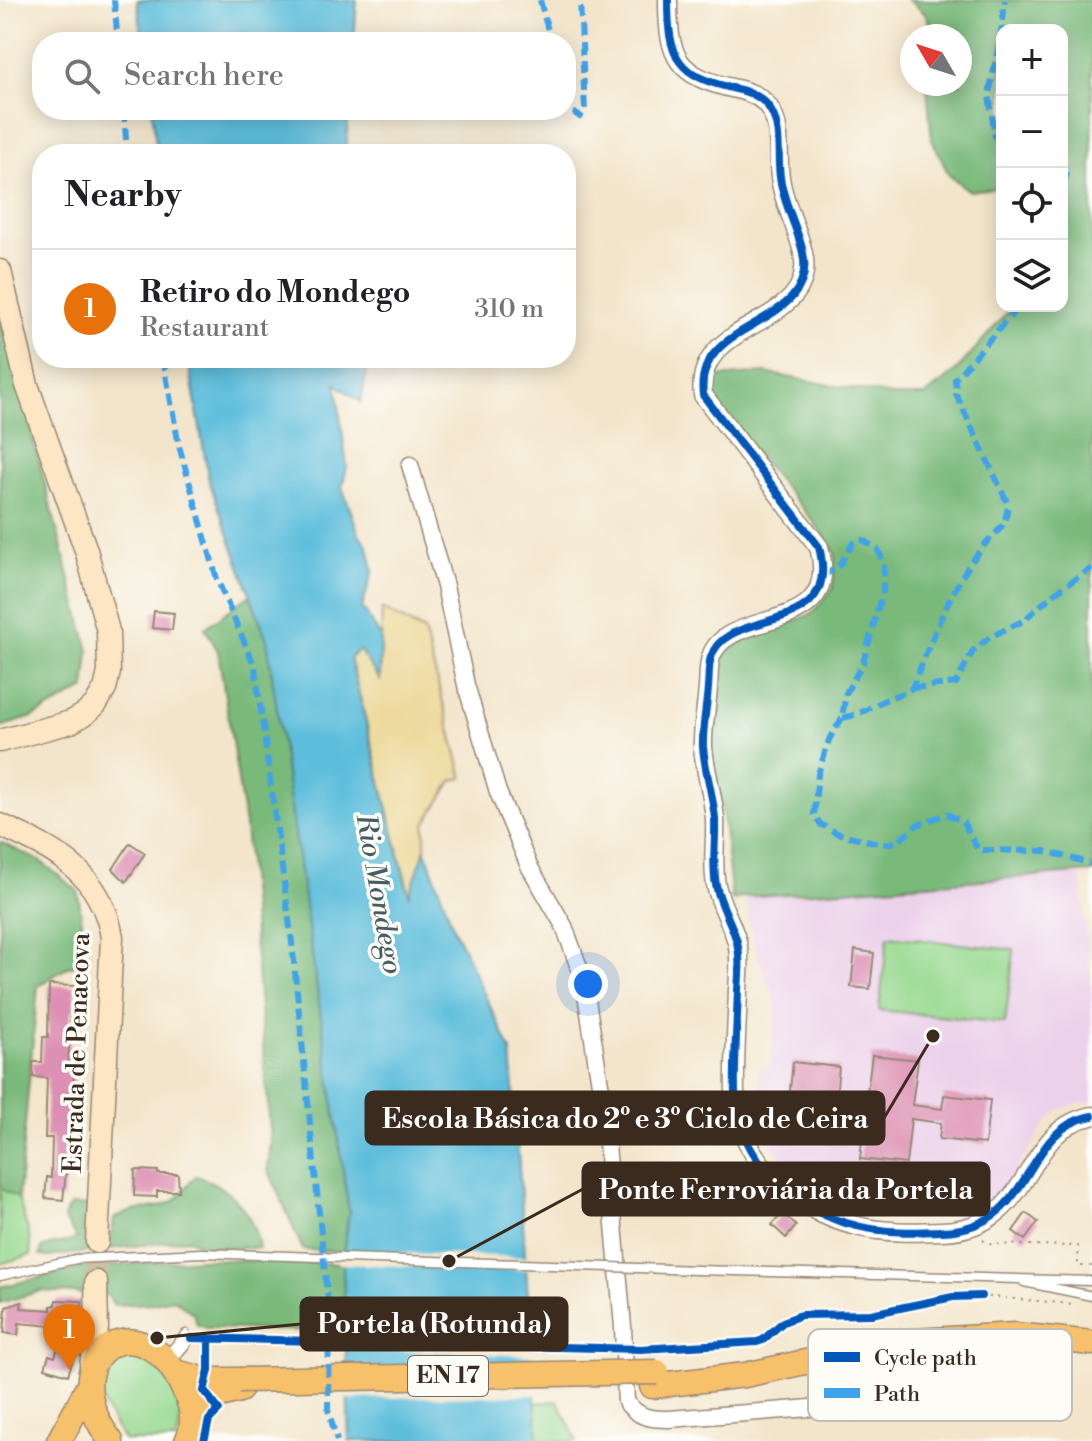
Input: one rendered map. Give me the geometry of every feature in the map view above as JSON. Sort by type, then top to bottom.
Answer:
[{"type":"main road","points":[[0,271],[27,385],[86,550],[108,631],[109,672],[100,696],[85,714],[71,722],[0,741]]},
{"type":"main road","name":"Estrada de Penacova","points":[[0,825],[41,843],[77,867],[108,915],[112,937],[97,1242]]},
{"type":"main road","points":[[96,1282],[98,1309],[90,1376],[97,1417],[111,1441]]},
{"type":"main road","points":[[98,1309],[121,1333],[169,1365],[192,1412],[187,1441]]},
{"type":"main road","name":"EN 17","points":[[891,1329],[1018,1321],[1092,1328]]},
{"type":"main road","points":[[59,1441],[103,1350],[118,1341],[134,1341]]},
{"type":"main road","name":"EN 17","points":[[1072,1341],[1092,1343]]},
{"type":"main road","name":"EN 17","points":[[655,1379],[808,1347]]},
{"type":"main road","name":"EN 17","points":[[169,1365],[207,1380],[240,1385],[731,1377],[808,1362]]},
{"type":"main road","name":"EN 17","points":[[192,1412],[209,1398],[240,1385]]},
{"type":"street","points":[[668,0],[671,42],[685,70],[707,83],[753,93],[772,111],[777,131],[780,180],[804,254],[805,277],[798,293],[785,306],[717,349],[706,362],[701,380],[703,395],[819,547],[824,580],[814,598],[800,609],[731,635],[719,643],[711,656],[703,746],[715,822],[716,886],[734,932],[739,955],[735,1094],[739,1121],[750,1147],[774,1180],[795,1198],[823,1215],[859,1227],[942,1231],[970,1227],[999,1212],[1055,1133],[1068,1123],[1092,1116]]},
{"type":"street","points":[[410,465],[445,586],[466,685],[498,792],[529,866],[564,926],[584,981],[604,1110],[623,1327],[626,1402],[647,1419],[808,1408]]},
{"type":"lane","points":[[0,1276],[76,1259],[202,1253],[1092,1281]]},
{"type":"lane","points":[[1008,1278],[1092,1296]]},
{"type":"lane","points":[[169,1365],[188,1336]]},
{"type":"path","points":[[970,1227],[987,1244],[1078,1246],[1078,1266],[1092,1266]]},
{"type":"path","points":[[966,1296],[1077,1304]]},
{"type":"shaded area","points":[[1081,873],[1092,998],[1092,1102],[1057,1111],[1000,1195],[981,1209],[954,1219],[947,1214],[917,1215],[856,1209],[833,1201],[802,1182],[785,1166],[769,1140],[759,1095],[760,1067],[770,1068],[776,1005],[752,939],[745,897]]},
{"type":"green space","points":[[908,0],[1092,0],[1092,872],[732,900],[722,809],[711,747],[714,674],[720,654],[746,640],[812,614],[833,588],[835,553],[814,522],[716,406],[707,378],[765,373],[892,396],[925,396],[955,372],[1008,312],[1068,312],[1068,24],[996,24],[996,188],[969,191],[949,175],[932,140],[928,96],[972,96],[972,24],[929,24],[918,7]]},
{"type":"green space","points":[[0,314],[89,651],[85,689],[33,717],[0,727]]},
{"type":"green space","points":[[250,595],[267,640],[349,1212],[343,1251],[303,1250],[268,1169],[271,1141],[245,825],[218,651],[205,628]]},
{"type":"green space","points":[[0,842],[40,861],[78,891],[87,961],[68,967],[38,986],[18,1198],[0,1188]]},
{"type":"green space","points":[[888,936],[1014,950],[1005,1023],[879,1010]]},
{"type":"green space","points":[[196,1176],[230,1194],[238,1203],[252,1224],[259,1248],[203,1247],[189,1239],[47,1257],[40,1255],[46,1246],[77,1238],[64,1219],[71,1205],[92,1206],[105,1242],[112,1232],[114,1219],[170,1203]]},
{"type":"green space","points":[[0,1188],[18,1198],[29,1234],[31,1255],[0,1264]]},
{"type":"green space","points":[[202,1259],[343,1264],[345,1332],[207,1328],[197,1325],[194,1314],[174,1299],[114,1305],[107,1295],[41,1291],[0,1303],[0,1287],[81,1268]]},
{"type":"green space","points":[[118,1353],[145,1354],[170,1383],[179,1404],[176,1441],[125,1441],[120,1434],[104,1406],[100,1386],[104,1368]]},
{"type":"green space","points":[[558,1401],[577,1441],[427,1441],[456,1409]]},
{"type":"sand","points":[[382,609],[424,631],[463,778],[453,780],[425,824],[425,850],[410,897],[350,658],[359,649],[380,679]]},
{"type":"water","points":[[137,0],[357,0],[355,32],[142,32]]},
{"type":"water","points":[[153,120],[348,120],[347,144],[156,144]]},
{"type":"water","name":"Rio Mondego","points":[[190,368],[367,368],[361,402],[336,384],[347,467],[342,487],[359,534],[368,547],[373,570],[362,607],[381,638],[380,680],[359,650],[350,658],[409,895],[425,850],[454,929],[511,1051],[538,1441],[349,1441],[343,1264],[349,1212],[267,640],[209,481]]},
{"type":"pier","points":[[339,1251],[529,1257],[530,1270],[339,1264]]},
{"type":"pier","points":[[341,1334],[534,1340],[535,1356],[342,1349]]},
{"type":"pier","points":[[536,1367],[538,1395],[343,1399],[343,1369]]},
{"type":"building","points":[[154,611],[174,613],[172,630],[152,628]]},
{"type":"building","points":[[130,843],[145,853],[126,882],[113,869]]},
{"type":"building","points":[[855,950],[874,953],[870,989],[851,987]]},
{"type":"building","points":[[49,985],[75,986],[68,1069],[74,1069],[71,1163],[67,1163],[63,1200],[45,1198],[47,1177],[51,1178],[52,1138],[45,1138],[47,1078],[33,1077],[33,1062],[42,1062],[43,1037],[48,1037]]},
{"type":"building","points":[[872,1055],[918,1060],[912,1105],[942,1109],[944,1095],[990,1100],[985,1144],[939,1139],[941,1123],[911,1119],[906,1164],[860,1159],[865,1115],[834,1111],[831,1139],[785,1134],[793,1062],[839,1067],[836,1097],[866,1100]]},
{"type":"building","points":[[135,1170],[178,1174],[179,1191],[157,1191],[157,1197],[134,1196]]},
{"type":"building","points":[[783,1213],[796,1226],[786,1238],[772,1225]]},
{"type":"building","points":[[1026,1213],[1038,1222],[1025,1240],[1013,1231]]},
{"type":"building","points":[[56,1300],[82,1301],[80,1338],[68,1375],[45,1368],[49,1355],[55,1357],[64,1327],[19,1323],[18,1335],[4,1333],[6,1307],[22,1302],[21,1308],[51,1310]]},
{"type":"tunnel","points":[[96,1282],[97,1242]]},
{"type":"marked path","points":[[114,0],[117,32]]},
{"type":"marked path","points":[[540,0],[548,32]]},
{"type":"marked path","points":[[576,114],[580,117],[585,111],[580,0]]},
{"type":"marked path","points":[[996,138],[989,95],[1005,0]]},
{"type":"marked path","points":[[125,120],[126,144]]},
{"type":"marked path","points":[[823,576],[839,566],[853,543],[863,540],[878,550],[884,564],[883,590],[863,663],[846,693],[842,718],[860,713],[912,688],[960,581],[1005,520],[1008,504],[956,394],[955,379],[1014,312]]},
{"type":"marked path","points":[[165,368],[179,446],[217,579],[255,667],[292,942],[329,1313],[328,1409],[337,1441]]},
{"type":"marked path","points":[[912,688],[956,683],[973,651],[990,637],[1023,621],[1056,592],[1092,568]]},
{"type":"marked path","points":[[842,718],[829,740],[818,774],[814,814],[820,824],[837,833],[882,844],[898,842],[917,825],[947,814],[963,822],[978,850],[1045,851],[1092,864]]},
{"type":"cycle path","points":[[668,0],[670,37],[680,62],[700,78],[756,96],[771,111],[778,135],[782,187],[803,253],[803,278],[793,296],[717,351],[705,370],[703,395],[819,547],[822,576],[814,596],[800,609],[738,631],[721,641],[709,664],[703,747],[715,819],[716,885],[739,954],[735,1093],[747,1140],[774,1179],[812,1209],[834,1219],[877,1230],[942,1231],[973,1226],[995,1214],[1012,1197],[1052,1139],[1069,1125],[1092,1116]]},
{"type":"cycle path","points":[[191,1338],[641,1349],[757,1342],[783,1322],[801,1315],[871,1314],[953,1297],[981,1296]]},
{"type":"cycle path","points":[[204,1441],[209,1420],[219,1410],[204,1391],[209,1370],[209,1338]]},
{"type":"place","name":"Escola Básica do 2º e 3º Ciclo de Ceira","points":[[933,1036]]},
{"type":"place","name":"Ponte Ferroviária da Portela","points":[[449,1261]]},
{"type":"place","name":"Portela (Rotunda)","points":[[157,1338]]},
{"type":"place","name":"Retiro do Mondego","points":[[69,1370]]}]
